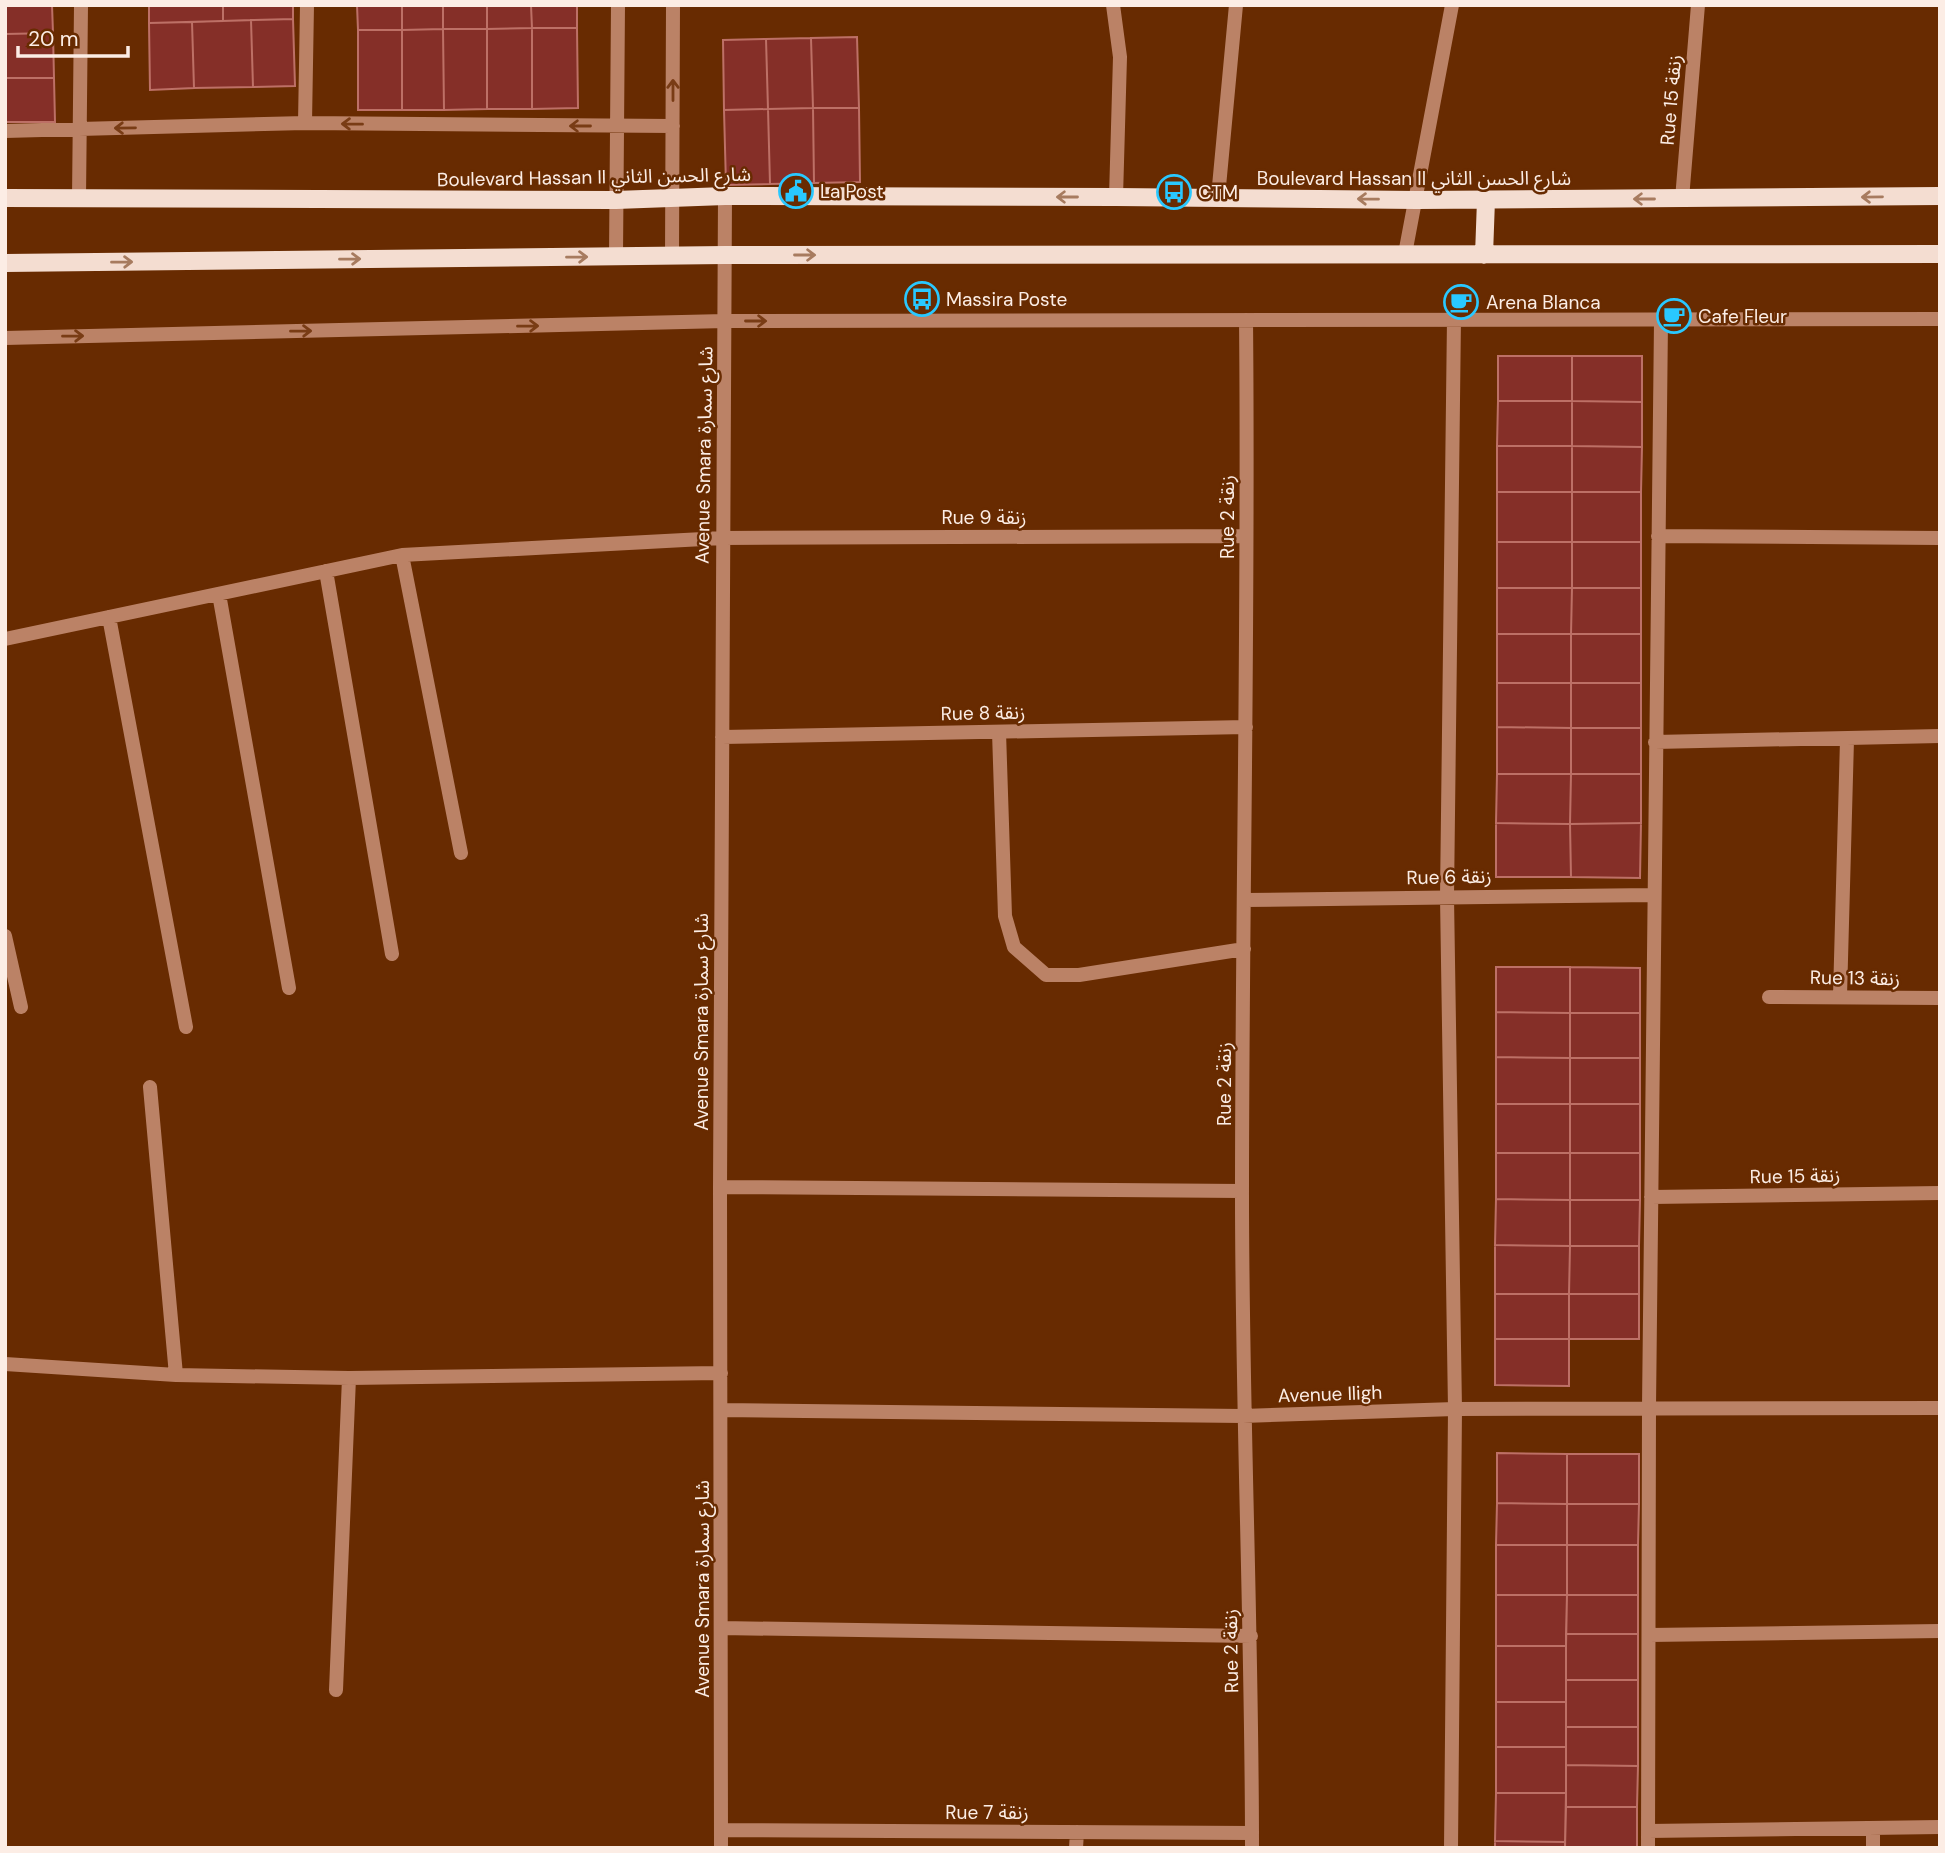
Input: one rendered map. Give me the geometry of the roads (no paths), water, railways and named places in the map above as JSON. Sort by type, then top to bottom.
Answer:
[{"type":"main road","name":"Boulevard Hassan II شارع الحسن الثاني","points":[[5,198],[616,200],[725,197],[1218,197],[1486,200],[1940,196]]},
{"type":"main road","points":[[1484,255],[1486,200]]},
{"type":"main road","points":[[5,263],[725,255],[1940,254]]},
{"type":"street","points":[[79,198],[81,5]]},
{"type":"street","points":[[305,123],[307,5]]},
{"type":"street","points":[[616,256],[618,5]]},
{"type":"street","points":[[672,256],[673,5]]},
{"type":"street","points":[[1113,5],[1120,57],[1116,197]]},
{"type":"street","points":[[1218,197],[1236,5]]},
{"type":"street","points":[[1405,254],[1452,5]]},
{"type":"street","name":"Rue 15 زنقة","points":[[1682,199],[1698,5]]},
{"type":"street","points":[[5,131],[305,123],[673,126]]},
{"type":"street","name":"Avenue Smara شارع سمارة","points":[[721,1848],[720,1187],[725,197]]},
{"type":"street","points":[[1451,1848],[1455,1409],[1447,897],[1454,318]]},
{"type":"street","points":[[5,338],[724,321],[1940,319]]},
{"type":"street","name":"Rue 2 زنقة","points":[[1246,320],[1242,1191],[1243,1416],[1251,1636],[1252,1840]]},
{"type":"street","points":[[1648,1848],[1648,1407],[1661,321]]},
{"type":"street","name":"Rue 9 زنقة","points":[[5,639],[402,555],[722,537],[1247,536]]},
{"type":"street","points":[[1657,536],[1940,538]]},
{"type":"street","points":[[402,555],[461,853]]},
{"type":"street","points":[[326,571],[392,954]]},
{"type":"street","points":[[219,594],[289,988]]},
{"type":"street","points":[[109,617],[186,1027]]},
{"type":"street","name":"Rue 8 زنقة","points":[[722,737],[1246,727]]},
{"type":"street","points":[[999,732],[1005,916],[1014,947],[1046,975],[1079,975],[1244,949]]},
{"type":"street","points":[[1655,742],[1940,736]]},
{"type":"street","points":[[1840,996],[1847,740]]},
{"type":"street","name":"Rue 6 زنقة","points":[[1245,900],[1653,895]]},
{"type":"street","points":[[5,936],[21,1007]]},
{"type":"street","name":"Rue 13 زنقة","points":[[1769,997],[1940,998]]},
{"type":"street","points":[[150,1087],[177,1375]]},
{"type":"street","points":[[720,1187],[1242,1191]]},
{"type":"street","name":"Rue 15 زنقة","points":[[1651,1197],[1940,1194]]},
{"type":"street","points":[[5,1364],[177,1375],[349,1378],[721,1373]]},
{"type":"street","points":[[337,1690],[349,1378]]},
{"type":"street","name":"Avenue Iligh","points":[[721,1410],[1243,1416],[1455,1409],[1940,1408]]},
{"type":"street","points":[[721,1628],[1251,1636]]},
{"type":"street","points":[[1649,1636],[1940,1631]]},
{"type":"street","points":[[1648,1832],[1940,1827]]},
{"type":"street","points":[[1872,1828],[1873,1848]]},
{"type":"street","name":"Rue 7 زنقة","points":[[721,1829],[1077,1832],[1252,1840]]},
{"type":"street","points":[[966,1831],[967,1848]]},
{"type":"street","points":[[1076,1848],[1077,1832]]},
{"type":"place","name":"La Post","points":[[796,191]]},
{"type":"place","name":"CTM","points":[[1174,192]]},
{"type":"place","name":"Massira Poste","points":[[922,299]]},
{"type":"place","name":"Arena Blanca","points":[[1461,302]]},
{"type":"place","name":"Cafe Fleur","points":[[1674,316]]}]
